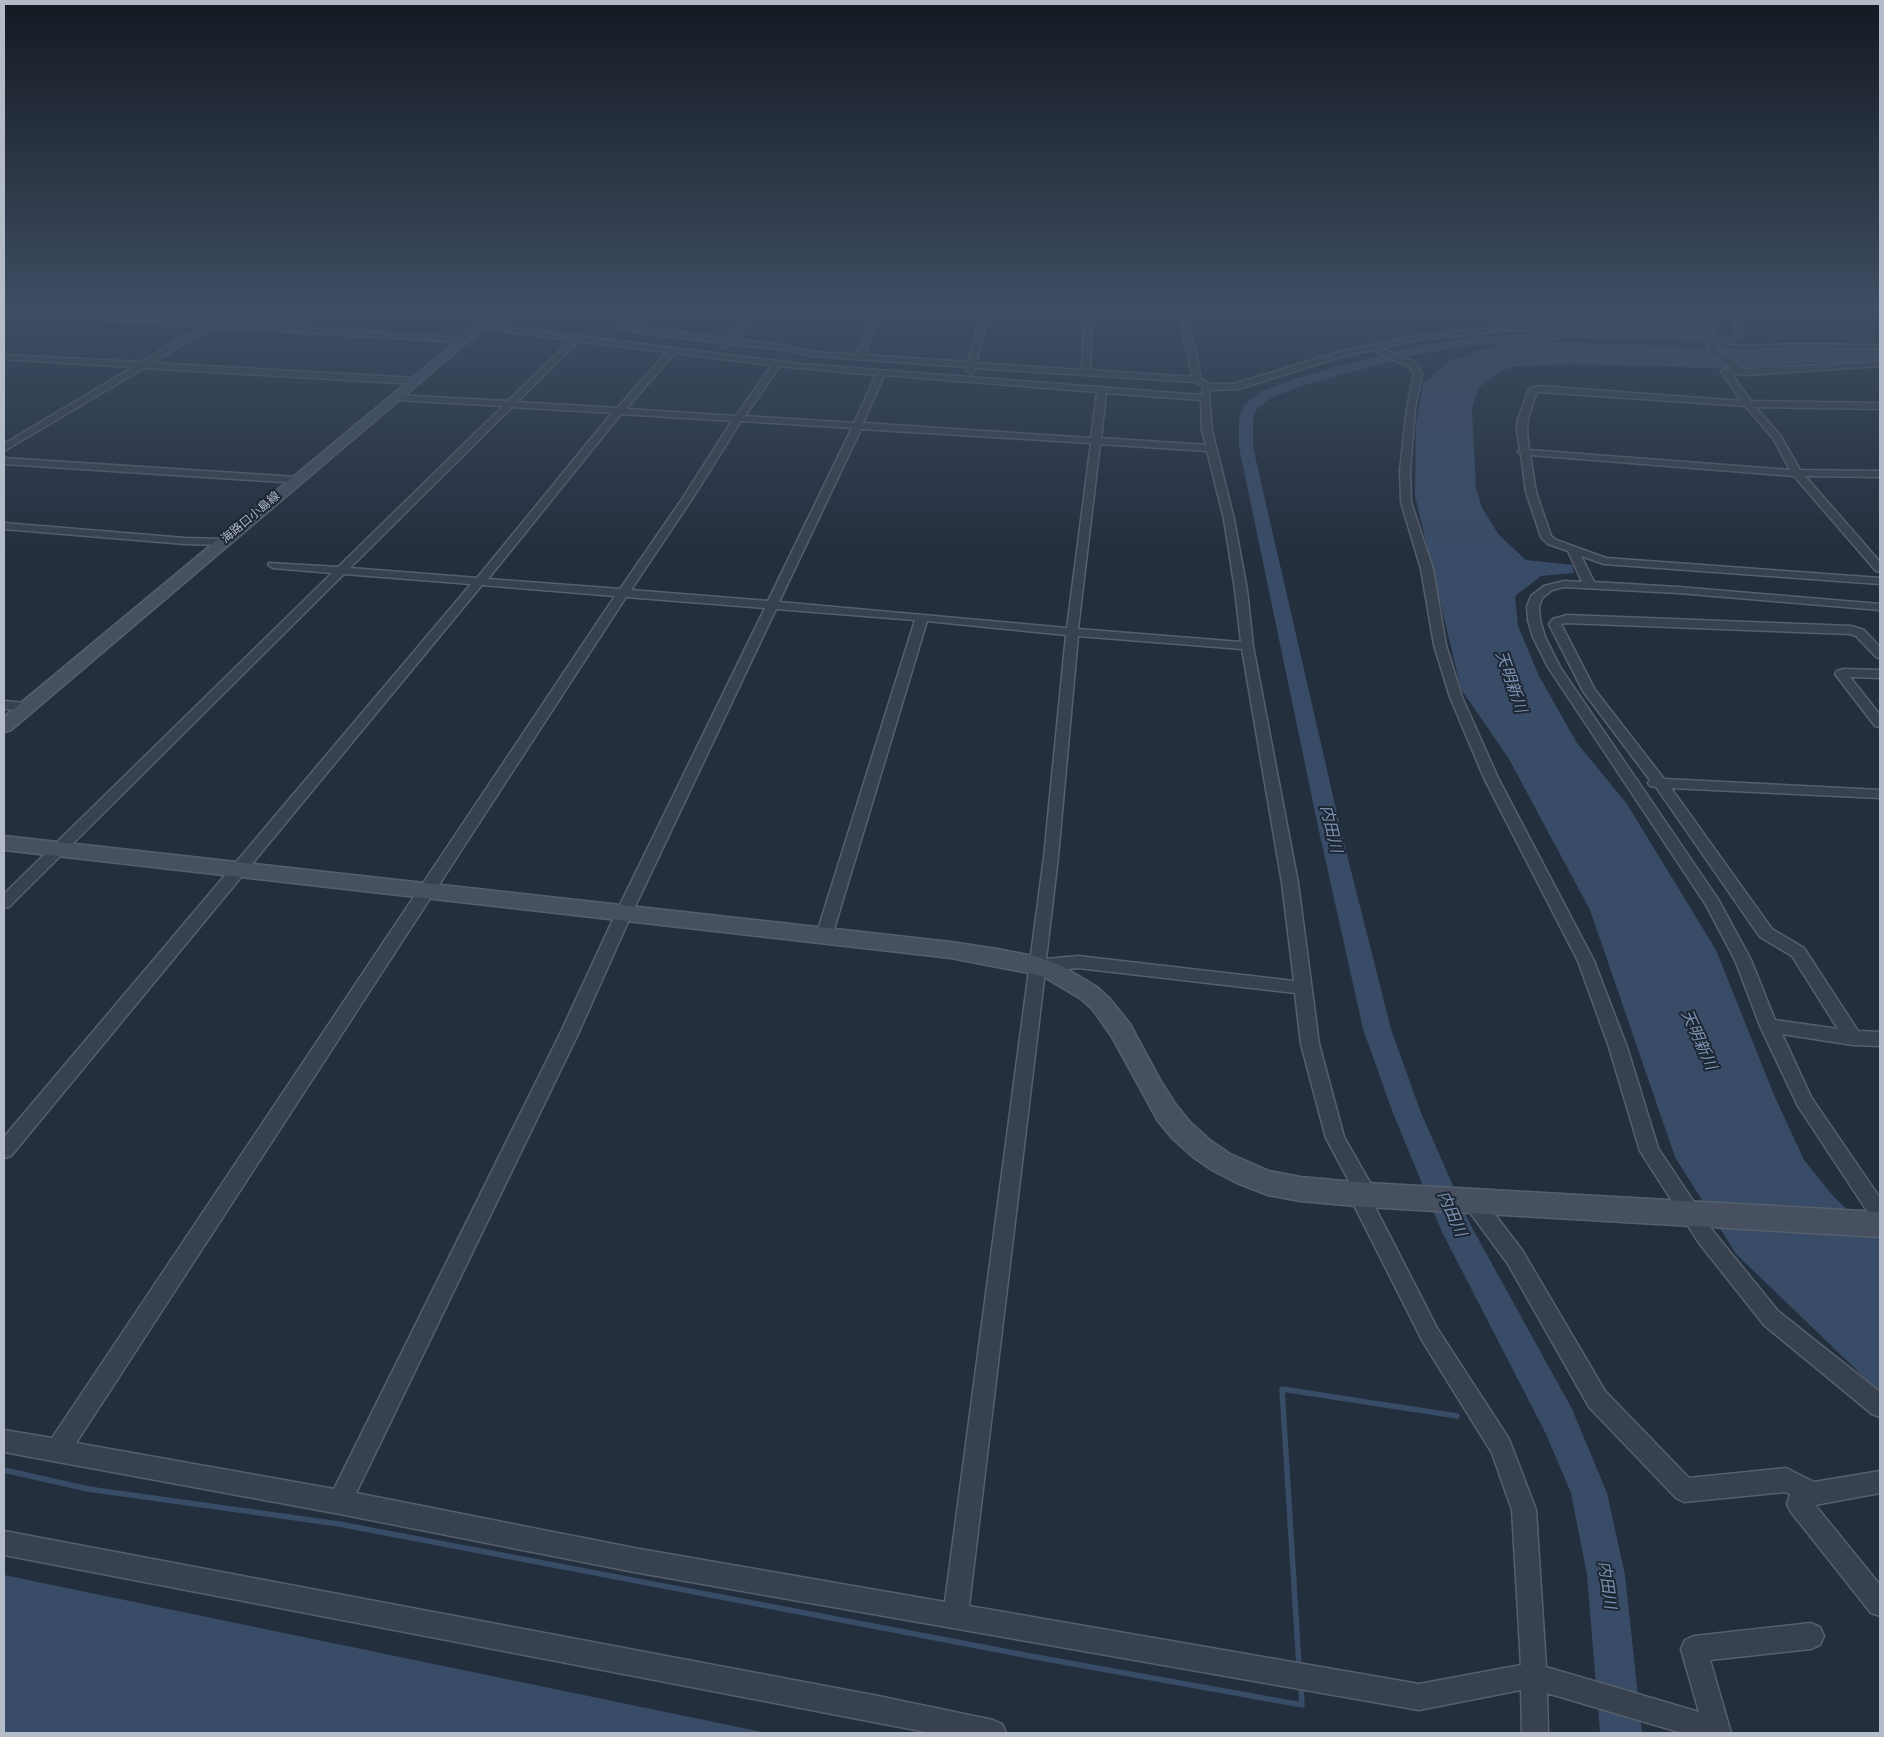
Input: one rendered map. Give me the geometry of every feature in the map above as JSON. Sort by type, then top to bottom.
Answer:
[{"type":"street","points":[[4,448],[97,392]]},
{"type":"street","name":"海路口小島線","points":[[4,726],[403,392]]},
{"type":"street","points":[[4,902],[522,392]]},
{"type":"street","points":[[4,1150],[480,582],[636,392]]},
{"type":"street","points":[[57,1451],[757,392]]},
{"type":"street","points":[[340,1502],[569,1034],[624,914],[872,392]]},
{"type":"street","points":[[955,1618],[1038,966],[1052,847],[1072,632],[1102,392]]},
{"type":"street","points":[[1129,392],[1205,398]]},
{"type":"street","points":[[1206,392],[1207,431],[1229,519],[1241,590],[1247,646],[1290,883],[1310,1044],[1335,1138],[1366,1195],[1365,1207],[1430,1335],[1501,1448],[1524,1510],[1534,1675],[1535,1733]]},
{"type":"street","points":[[1414,392],[1405,470],[1406,502],[1427,569],[1440,645],[1456,697],[1491,778],[1586,960],[1618,1047],[1649,1151],[1689,1214],[1771,1318],[1880,1406]]},
{"type":"street","points":[[1532,392],[1523,419],[1523,452],[1531,492],[1546,537],[1574,552],[1604,561],[1880,581]]},
{"type":"street","points":[[1565,392],[1748,404],[1880,406]]},
{"type":"street","points":[[1740,392],[1777,437],[1797,473],[1880,569]]},
{"type":"street","points":[[397,397],[1211,448]]},
{"type":"street","points":[[1523,452],[1797,473],[1880,474]]},
{"type":"street","points":[[4,461],[296,480]]},
{"type":"street","points":[[4,526],[185,541],[224,542]]},
{"type":"street","points":[[1574,552],[1589,584]]},
{"type":"street","points":[[273,565],[922,617],[1072,632],[1247,646]]},
{"type":"street","points":[[1880,607],[1589,584],[1564,584],[1548,588],[1537,596],[1533,607],[1534,620],[1539,637],[1554,667],[1713,903],[1743,960],[1769,1026],[1804,1101],[1880,1214]]},
{"type":"street","points":[[824,936],[922,617]]},
{"type":"street","points":[[1853,1038],[1798,952],[1766,933],[1660,784],[1589,691],[1555,624],[1557,621],[1566,619],[1850,630],[1860,632],[1880,654]]},
{"type":"street","points":[[1880,674],[1841,674],[1880,723]]},
{"type":"street","points":[[4,705],[26,707]]},
{"type":"street","points":[[1630,780],[1660,784],[1880,794]]},
{"type":"street","points":[[4,843],[951,950],[1038,966],[1054,972],[1089,993],[1101,1004],[1122,1030],[1167,1113],[1181,1130],[1202,1149],[1247,1175],[1268,1183],[1300,1189],[1366,1195],[1880,1225]]},
{"type":"street","points":[[1038,966],[1078,962],[1302,988]]},
{"type":"street","points":[[1769,1026],[1853,1038],[1880,1039]]},
{"type":"street","points":[[1473,1201],[1515,1257],[1597,1399],[1684,1490],[1786,1480],[1813,1494],[1880,1482]]},
{"type":"street","points":[[4,1442],[340,1502],[634,1560],[955,1618],[1419,1697],[1534,1675],[1564,1686],[1717,1732]]},
{"type":"street","points":[[1803,1488],[1799,1504],[1880,1604]]},
{"type":"street","points":[[4,1543],[868,1707],[993,1733]]},
{"type":"street","points":[[1717,1732],[1694,1649],[1811,1636]]},
{"type":"water","name":"天明新川","points":[[1422,392],[1477,392],[1472,409],[1476,488],[1482,508],[1499,535],[1526,560],[1572,565],[1574,573],[1541,576],[1515,596],[1518,626],[1539,676],[1577,743],[1627,804],[1716,950],[1774,1095],[1804,1160],[1833,1196],[1880,1241],[1880,1389],[1869,1382],[1736,1254],[1675,1157],[1590,910],[1509,759],[1461,689],[1415,496],[1416,425]]},
{"type":"water","points":[[4,1575],[767,1733],[4,1733]]},
{"type":"waterway","name":"内田川","points":[[1272,392],[1249,408],[1246,418],[1246,447],[1330,831],[1377,1029],[1407,1113],[1458,1232],[1559,1422],[1589,1493],[1606,1575],[1621,1733]]},
{"type":"waterway","points":[[1299,1666],[1282,1389],[1457,1416]]},
{"type":"waterway","points":[[4,1470],[88,1489],[339,1524],[1030,1656],[1302,1705],[1301,1688]]}]
